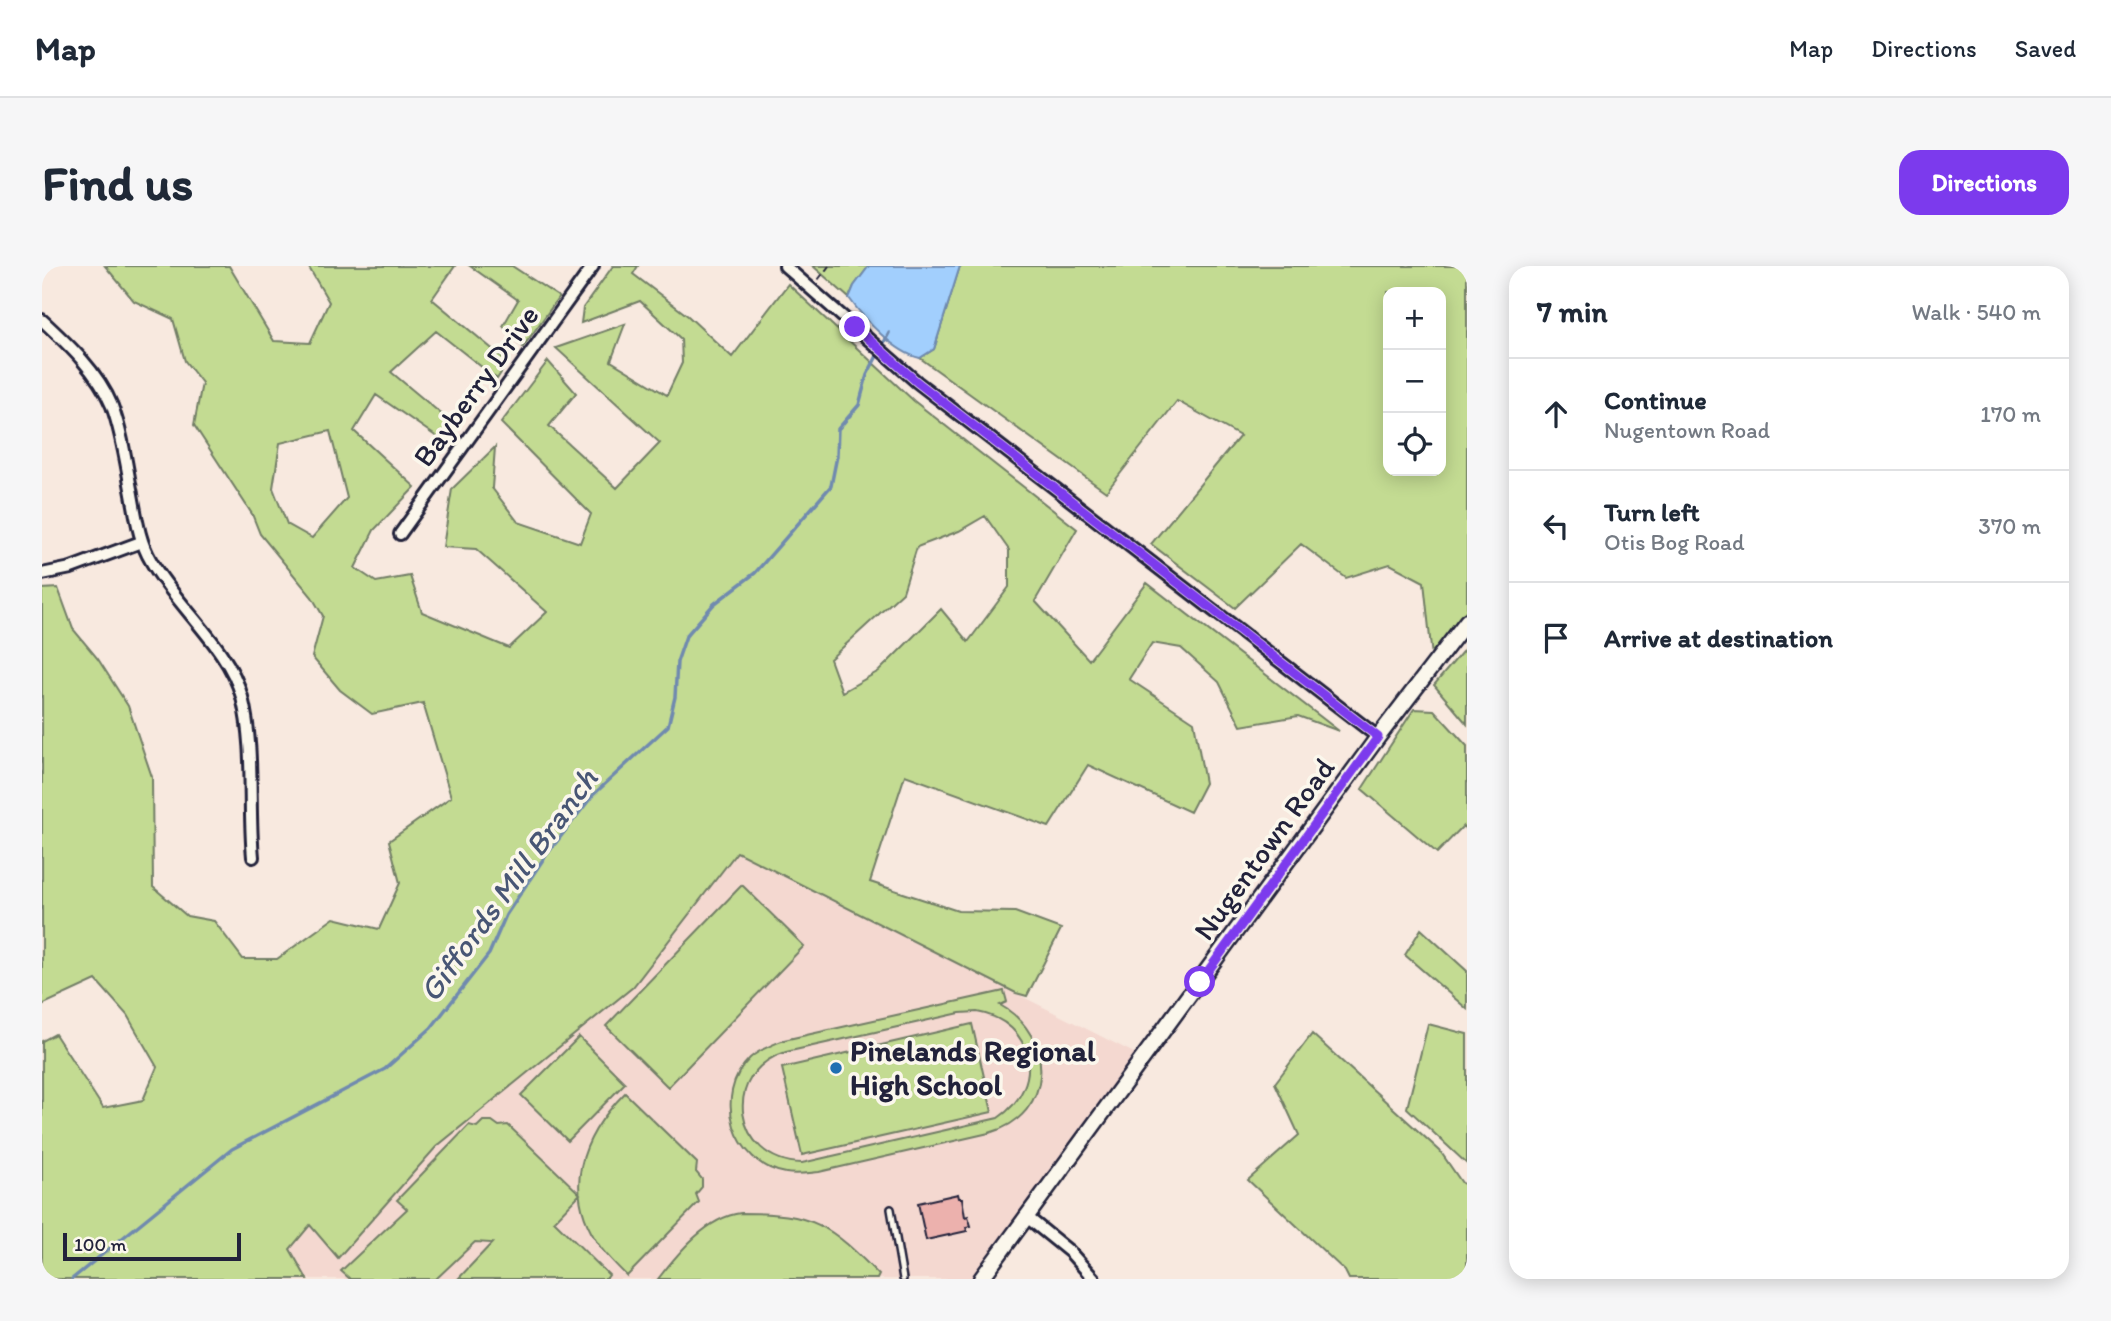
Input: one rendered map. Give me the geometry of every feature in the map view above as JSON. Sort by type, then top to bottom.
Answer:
[{"type":"street","name":"Bayberry Drive","points":[[400,534],[593,266]]},
{"type":"street","points":[[785,266],[917,382],[1378,737]]},
{"type":"street","points":[[42,320],[86,364],[111,405],[120,431],[141,542],[169,590],[230,668],[242,696],[248,728],[253,857]]},
{"type":"street","points":[[42,573],[71,568],[141,542]]},
{"type":"street","name":"Nugentown Road","points":[[981,1279],[1378,737],[1467,621]]},
{"type":"street","points":[[1027,1217],[1070,1252],[1094,1279]]},
{"type":"lane","points":[[891,1209],[903,1279]]},
{"type":"path","points":[[811,289],[829,266]]},
{"type":"shaded area","name":"Pinelands Regional High School","points":[[737,852],[1144,1058],[981,1279],[307,1279],[290,1249],[310,1225],[338,1257],[436,1147],[633,987]]},
{"type":"green space","points":[[105,266],[229,266],[274,341],[310,343],[329,302],[308,266],[455,266],[432,299],[508,362],[497,379],[436,331],[391,372],[457,427],[450,446],[376,395],[354,431],[415,487],[374,530],[355,568],[376,582],[410,576],[422,612],[509,648],[547,612],[476,549],[443,547],[452,489],[495,447],[492,488],[518,522],[580,543],[591,514],[501,423],[548,361],[576,393],[549,426],[617,488],[660,443],[556,348],[625,324],[611,361],[667,395],[682,363],[681,339],[640,301],[581,323],[583,308],[613,266],[638,266],[633,274],[688,316],[732,357],[788,284],[914,401],[1077,529],[1035,601],[1089,660],[1147,583],[1339,731],[1298,716],[1241,726],[1219,682],[1181,648],[1152,643],[1129,679],[1194,722],[1205,783],[1190,812],[1088,765],[1049,827],[905,775],[870,882],[958,911],[1015,912],[1061,929],[1027,996],[1016,993],[737,852],[633,987],[436,1147],[338,1258],[310,1225],[290,1249],[307,1279],[42,1279],[42,1041],[55,1034],[103,1108],[143,1100],[157,1067],[127,1015],[96,980],[42,1005],[42,589],[58,588],[73,629],[98,659],[128,706],[152,777],[153,887],[187,916],[214,921],[243,959],[277,959],[334,918],[379,929],[400,883],[389,841],[451,797],[423,703],[372,714],[340,690],[312,657],[323,616],[312,597],[260,534],[252,514],[194,425],[202,383],[185,361],[173,319],[134,301]],"holes":[[[330,431],[347,498],[312,538],[287,524],[273,488],[280,443]],[[985,516],[1009,550],[1009,587],[968,642],[941,609],[879,671],[842,692],[830,659],[903,592],[917,547],[959,531]]]},
{"type":"green space","points":[[470,266],[512,266],[559,297],[523,347],[503,326],[518,300]]},
{"type":"green space","points":[[813,266],[869,266],[854,286],[849,298]]},
{"type":"green space","points":[[960,266],[1467,266],[1467,609],[1432,657],[1424,582],[1390,564],[1346,578],[1301,544],[1235,608],[1151,544],[1240,436],[1177,401],[1106,492],[920,358],[934,349]]},
{"type":"green space","points":[[1467,646],[1467,724],[1434,685]]},
{"type":"green space","points":[[1414,709],[1434,710],[1467,746],[1467,831],[1463,826],[1437,853],[1362,789]]},
{"type":"green space","points":[[742,885],[804,946],[668,1087],[606,1026]]},
{"type":"green space","points":[[1421,929],[1467,971],[1467,1009],[1405,955]]},
{"type":"green space","points":[[1004,991],[1007,1002],[1000,1005],[1018,1019],[1031,1036],[1039,1054],[1040,1074],[1036,1093],[1026,1110],[1011,1124],[989,1133],[819,1172],[790,1174],[768,1167],[753,1156],[741,1142],[734,1126],[731,1108],[732,1090],[738,1073],[750,1058],[784,1040]],"holes":[[[977,1012],[997,1018],[1012,1028],[1022,1041],[1028,1073],[1023,1089],[1013,1105],[998,1118],[802,1163],[779,1158],[761,1148],[749,1132],[743,1114],[744,1095],[751,1077],[765,1062],[786,1052],[960,1013]]]},
{"type":"green space","points":[[972,1024],[992,1112],[802,1155],[782,1068]]},
{"type":"green space","points":[[1428,1024],[1467,1034],[1467,1164],[1407,1108]]},
{"type":"green space","points":[[1312,1034],[1440,1151],[1462,1183],[1467,1185],[1467,1279],[1349,1279],[1345,1271],[1248,1180],[1299,1135],[1275,1083]]},
{"type":"green space","points":[[579,1037],[625,1083],[568,1141],[521,1095]]},
{"type":"green space","points":[[625,1093],[697,1163],[696,1172],[702,1179],[702,1187],[696,1194],[699,1202],[627,1276],[601,1248],[589,1227],[579,1186],[587,1147],[609,1110]]},
{"type":"green space","points":[[483,1121],[492,1121],[499,1126],[508,1125],[580,1194],[554,1221],[609,1275],[606,1279],[458,1279],[492,1243],[475,1242],[436,1279],[350,1279],[341,1271],[407,1209],[397,1200],[469,1125],[477,1127]]},
{"type":"green space","points":[[741,1213],[786,1216],[819,1225],[847,1244],[879,1275],[877,1279],[658,1279],[684,1248],[705,1229],[716,1221]]},
{"type":"water","points":[[869,266],[960,266],[934,349],[920,358],[910,355],[881,334],[855,306],[849,298],[854,286]]},
{"type":"building","points":[[958,1194],[959,1198],[962,1198],[965,1217],[968,1216],[971,1226],[966,1227],[967,1231],[926,1240],[918,1203]]},
{"type":"waterway","name":"Giffords Mill Branch","points":[[72,1279],[232,1149],[385,1069],[431,1028],[489,954],[506,915],[544,858],[593,795],[668,726],[675,697],[677,662],[686,636],[714,604],[755,573],[831,486],[837,456],[838,429],[859,405],[867,375],[889,333]]},
{"type":"place","name":"Pinelands Regional High School","points":[[836,1068]]},
{"type":"route","points":[[855,327],[917,382],[1378,737],[1200,982]]}]
